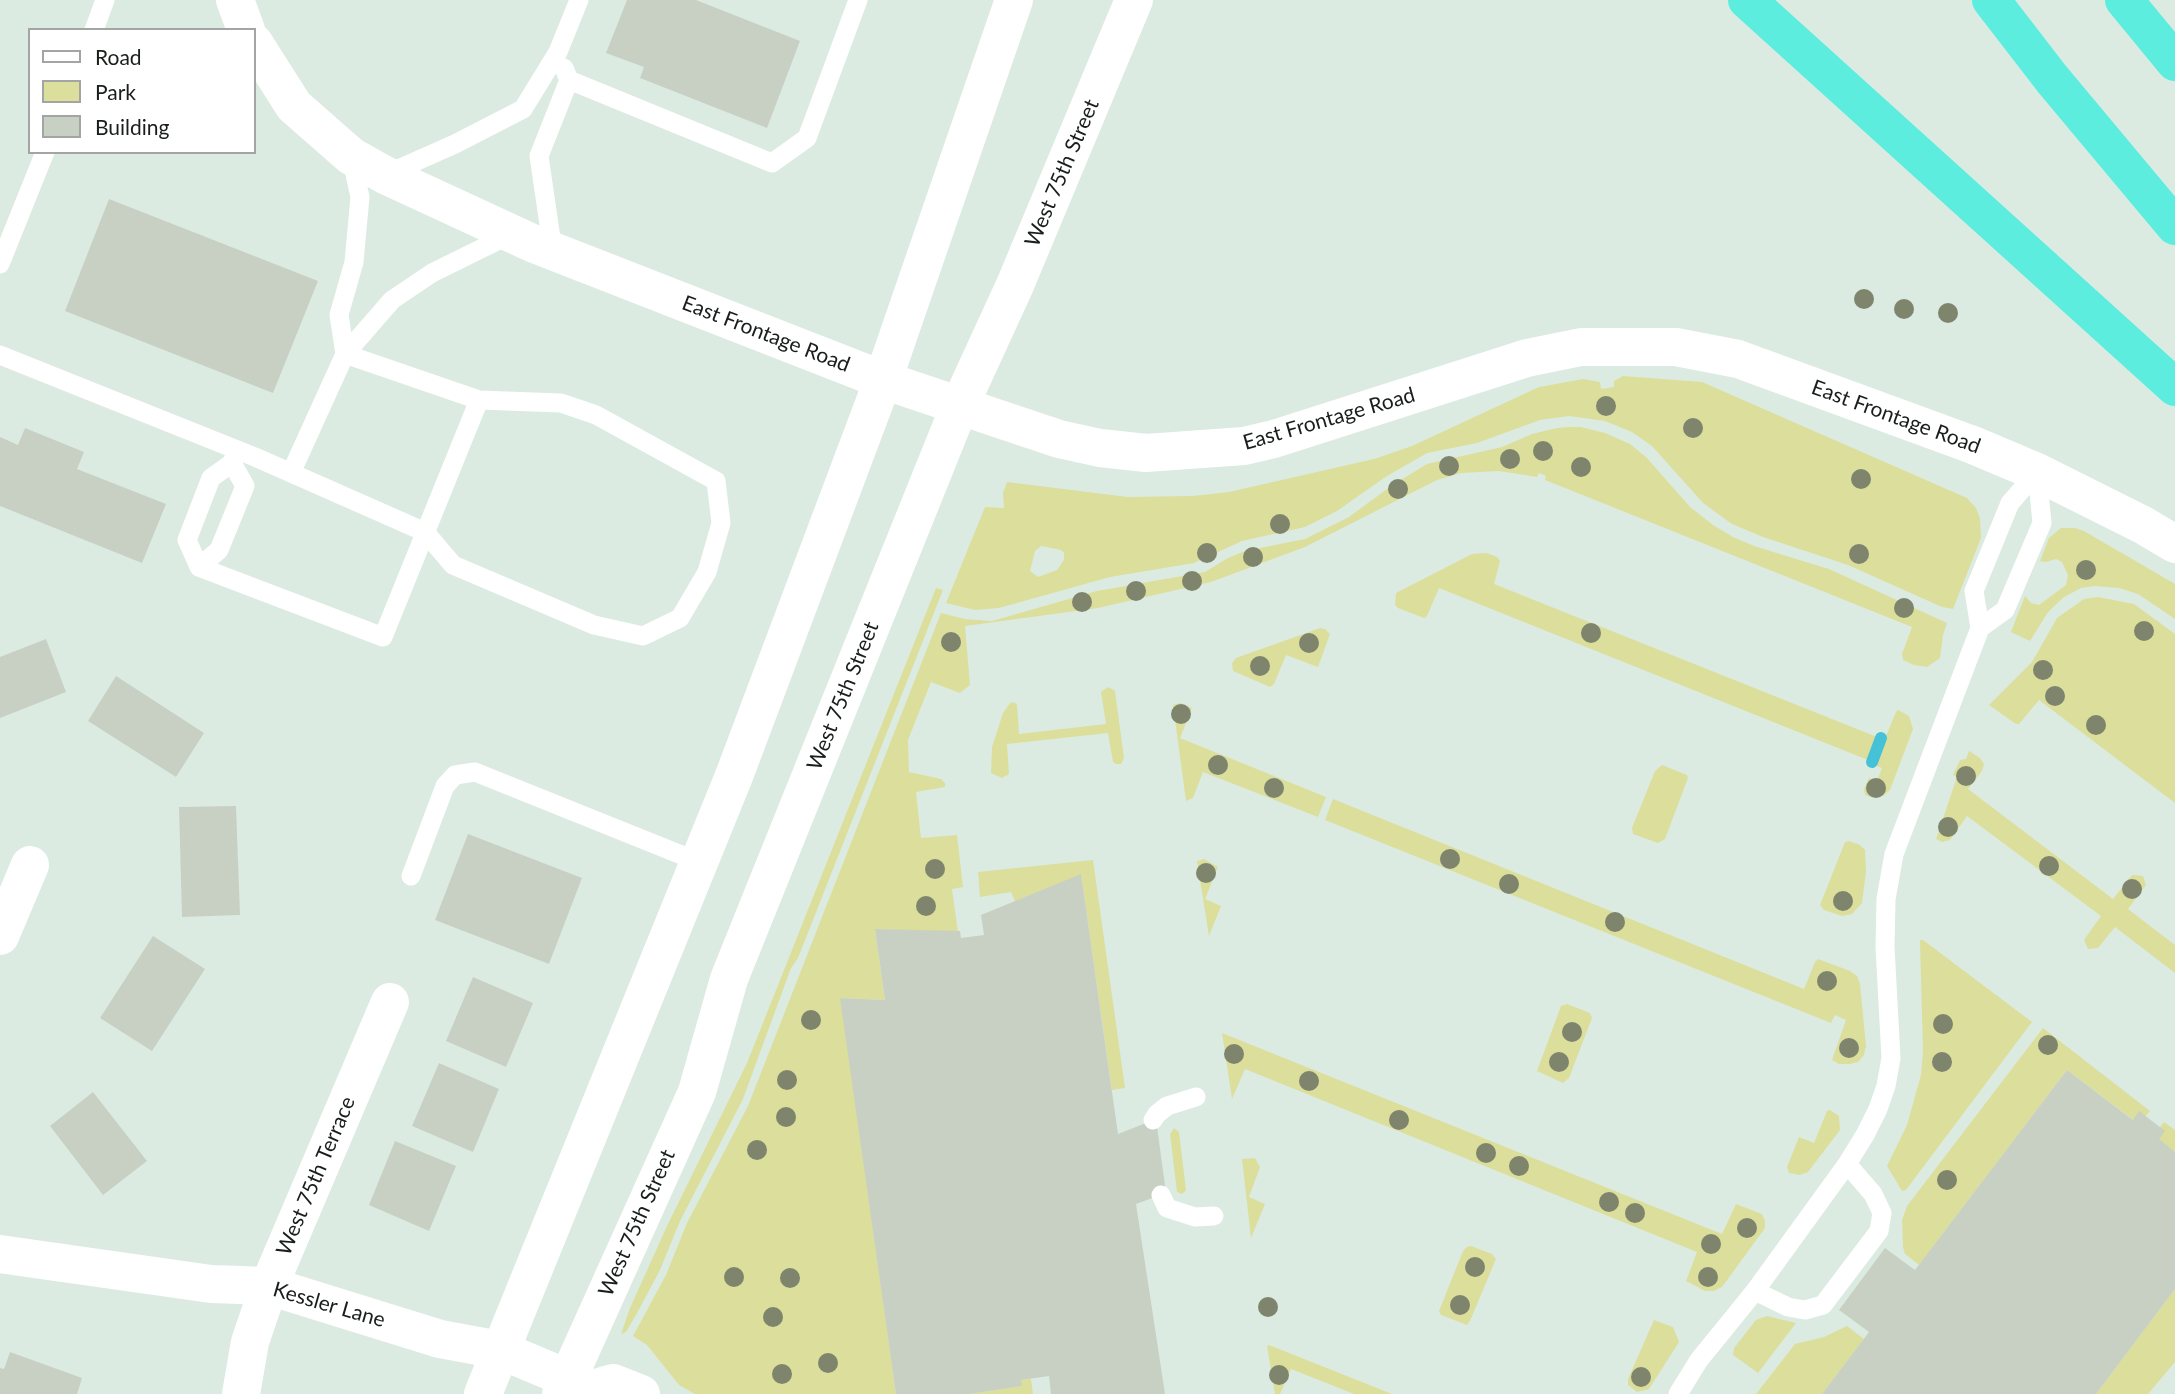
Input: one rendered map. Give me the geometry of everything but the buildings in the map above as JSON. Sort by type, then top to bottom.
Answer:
[{"type":"highway","points":[[1747,0],[2175,387]]},
{"type":"highway","points":[[1991,0],[2052,79],[2175,226]]},
{"type":"highway","points":[[2124,0],[2175,62]]},
{"type":"street","points":[[235,0],[245,28]]},
{"type":"street","points":[[483,1394],[699,862],[883,380],[1014,0]]},
{"type":"street","name":"West 75th Street","points":[[579,1389],[697,1092],[729,979],[960,405],[1015,285],[1133,0]]},
{"type":"street","name":"East Frontage Road","points":[[256,46],[295,106],[351,156],[386,175],[510,234],[553,251],[883,380],[1059,439],[1100,448],[1146,453],[1244,446],[1275,439],[1527,358],[1581,347],[1676,348],[1738,359],[1973,445],[2037,472],[2175,544]]},
{"type":"street","points":[[0,936],[30,865]]},
{"type":"street","name":"West 75th Terrace","points":[[241,1394],[250,1342],[269,1286],[390,1002]]},
{"type":"street","name":"Kessler Lane","points":[[0,1254],[211,1284],[269,1286],[440,1339],[500,1350],[579,1389]]},
{"type":"street","points":[[579,1389],[613,1383],[641,1394]]},
{"type":"lane","points":[[95,28],[106,0]]},
{"type":"lane","points":[[386,175],[523,109],[558,52],[579,0]]},
{"type":"lane","points":[[569,80],[772,163],[807,138],[852,2]]},
{"type":"lane","points":[[553,251],[539,156],[569,80],[558,52]]},
{"type":"lane","points":[[0,264],[44,154]]},
{"type":"lane","points":[[345,354],[339,316],[355,262],[360,197],[351,156]]},
{"type":"lane","points":[[291,473],[345,354],[392,300],[432,273],[510,234]]},
{"type":"lane","points":[[0,355],[235,457],[291,473],[425,532],[453,565],[594,625],[643,636],[680,618],[707,572],[721,523],[716,481],[596,415],[561,403],[479,400],[345,354]]},
{"type":"lane","points":[[235,457],[211,478],[187,540],[199,567],[383,637],[479,400]]},
{"type":"lane","points":[[199,567],[219,550],[245,486],[235,457]]},
{"type":"lane","points":[[1678,1394],[1699,1360],[1755,1292],[1847,1164],[1878,1109],[1891,1058],[1885,947],[1886,899],[1894,854],[1980,628],[1974,591],[2010,503],[2037,472]]},
{"type":"lane","points":[[1980,628],[2006,611],[2042,523],[2037,472]]},
{"type":"lane","points":[[411,876],[445,786],[455,775],[475,772],[699,862]]},
{"type":"lane","points":[[1153,1120],[1167,1106],[1196,1097]]},
{"type":"lane","points":[[1755,1292],[1788,1307],[1805,1310],[1823,1305],[1879,1231],[1882,1213],[1873,1194],[1847,1164]]},
{"type":"lane","points":[[1161,1195],[1167,1208],[1195,1217],[1214,1216]]},
{"type":"green space","points":[[1623,376],[1702,382],[1967,498],[1980,518],[1981,538],[1953,609],[1942,607],[1848,565],[1732,524],[1703,503],[1652,446],[1632,432],[1605,421],[1569,416],[1540,420],[1477,443],[1427,453],[1387,476],[1337,511],[1305,527],[1242,541],[1194,563],[1110,577],[999,608],[975,610],[946,603],[985,507],[1004,508],[1003,493],[1007,482],[1128,497],[1193,496],[1229,492],[1374,459],[1412,446],[1539,387],[1583,379],[1600,382],[1601,389],[1614,387],[1614,381]],"holes":[[[1041,546],[1061,550],[1064,560],[1057,570],[1038,577],[1030,571],[1035,551]]]},
{"type":"green space","points":[[1581,427],[1605,433],[1630,444],[1647,458],[1690,507],[1733,537],[1829,569],[1947,623],[1940,658],[1927,667],[1903,660],[1902,654],[1912,627],[1545,480],[1546,476],[1539,473],[1537,477],[1499,471],[1461,473],[1437,480],[1305,547],[1211,582],[1098,608],[965,626],[970,685],[960,693],[931,682],[908,740],[909,772],[941,779],[945,783],[945,787],[916,792],[921,838],[957,835],[963,887],[952,889],[958,932],[875,929],[885,1000],[841,998],[896,1394],[695,1394],[679,1385],[647,1345],[633,1336],[666,1275],[687,1223],[748,1106],[941,613],[965,619],[992,621],[1097,591],[1205,572],[1245,551],[1305,539],[1349,517],[1427,464],[1502,447],[1532,434],[1557,428]]},
{"type":"green space","points":[[2061,528],[2084,531],[2175,584],[2175,619],[2138,594],[2119,588],[2095,586],[2081,588],[2064,597],[2048,612],[2030,641],[2011,632],[2025,596],[2031,603],[2039,605],[2066,585],[2068,575],[2062,562],[2056,559],[2040,561],[2049,538]]},
{"type":"green space","points":[[1487,553],[1500,561],[1494,584],[1877,737],[1868,760],[1439,588],[1424,618],[1395,605],[1396,593],[1472,554]]},
{"type":"green space","points":[[936,588],[943,590],[798,958],[791,968],[743,1099],[680,1221],[660,1270],[626,1332],[621,1334],[667,1226],[747,1063]]},
{"type":"green space","points":[[2098,597],[2134,604],[2175,634],[2175,803],[2039,700],[2019,724],[1989,705],[2032,662],[2057,618],[2084,599]]},
{"type":"green space","points":[[1320,628],[1330,634],[1318,667],[1286,655],[1274,684],[1270,687],[1233,671],[1232,663],[1236,658]]},
{"type":"green space","points":[[1108,687],[1115,691],[1124,758],[1121,764],[1113,762],[1108,733],[1007,744],[1009,774],[1002,778],[991,773],[992,747],[1003,713],[1010,703],[1017,705],[1019,734],[1106,724],[1101,692]]},
{"type":"green space","points":[[1180,703],[1192,708],[1180,738],[1326,797],[1318,817],[1203,772],[1193,798],[1186,801],[1173,705]]},
{"type":"green space","points":[[1898,710],[1909,716],[1913,729],[1890,790],[1883,796],[1865,795],[1864,789],[1869,778],[1877,781],[1882,768],[1874,765]]},
{"type":"green space","points":[[1969,751],[1984,764],[1968,789],[2113,899],[2132,875],[2143,876],[2146,885],[2128,909],[2175,945],[2175,973],[2115,927],[2098,948],[2088,949],[2084,940],[2101,916],[1967,816],[1950,840],[1942,842],[1936,839],[1957,777],[1953,775],[1960,760],[1966,759]]},
{"type":"green space","points":[[1662,765],[1687,775],[1688,778],[1665,839],[1658,843],[1633,834],[1632,828],[1655,771]]},
{"type":"green space","points":[[1333,799],[1804,989],[1818,959],[1850,971],[1857,976],[1860,984],[1866,1046],[1864,1055],[1858,1062],[1850,1064],[1839,1064],[1832,1060],[1846,1020],[1835,1015],[1831,1023],[1325,820]]},
{"type":"green space","points":[[1849,841],[1865,850],[1866,871],[1862,903],[1852,914],[1842,916],[1824,910],[1820,905],[1845,842]]},
{"type":"green space","points":[[1204,859],[1218,867],[1205,899],[1221,906],[1209,936],[1197,861]]},
{"type":"green space","points":[[1093,860],[1125,1088],[1112,1090],[1081,875],[1015,901],[1011,892],[980,897],[978,872]]},
{"type":"green space","points":[[1920,940],[2032,1022],[1906,1190],[1902,1191],[1887,1166],[1907,1125],[1921,1075],[1923,1052]]},
{"type":"green space","points":[[1567,1004],[1590,1013],[1592,1018],[1569,1078],[1563,1083],[1537,1071],[1561,1006]]},
{"type":"green space","points":[[2043,1028],[2150,1111],[2139,1124],[2067,1070],[1919,1265],[1905,1254],[1903,1247],[1902,1220],[1907,1206]]},
{"type":"green space","points":[[1222,1033],[1722,1234],[1736,1204],[1762,1214],[1765,1228],[1722,1287],[1705,1291],[1686,1281],[1697,1252],[1245,1069],[1232,1099]]},
{"type":"green space","points":[[1827,1111],[1839,1116],[1840,1130],[1808,1172],[1800,1175],[1789,1173],[1787,1167],[1799,1137],[1814,1143]]},
{"type":"green space","points":[[2164,1122],[2175,1130],[2175,1152],[2153,1136]]},
{"type":"green space","points":[[1174,1128],[1179,1132],[1186,1190],[1182,1194],[1177,1192],[1170,1134]]},
{"type":"green space","points":[[1255,1158],[1260,1167],[1249,1197],[1265,1204],[1251,1238],[1242,1159]]},
{"type":"green space","points":[[1471,1246],[1492,1254],[1496,1259],[1467,1325],[1441,1315],[1439,1311],[1463,1251]]},
{"type":"green space","points":[[2175,1289],[2175,1362],[2148,1394],[2096,1394]]},
{"type":"green space","points":[[1767,1316],[1796,1323],[1758,1373],[1733,1355],[1734,1348],[1756,1320]]},
{"type":"green space","points":[[1654,1320],[1673,1327],[1679,1342],[1649,1389],[1637,1392],[1628,1385],[1628,1379]]},
{"type":"green space","points":[[1847,1326],[1864,1339],[1822,1394],[1756,1394],[1795,1344],[1824,1337]]},
{"type":"green space","points":[[1267,1346],[1392,1394],[1354,1394],[1291,1369],[1280,1394],[1275,1394]]},
{"type":"green space","points":[[1031,1379],[1033,1394],[969,1394],[1021,1386],[1021,1380]]},
{"type":"waterway","points":[[1872,762],[1881,738]]}]
